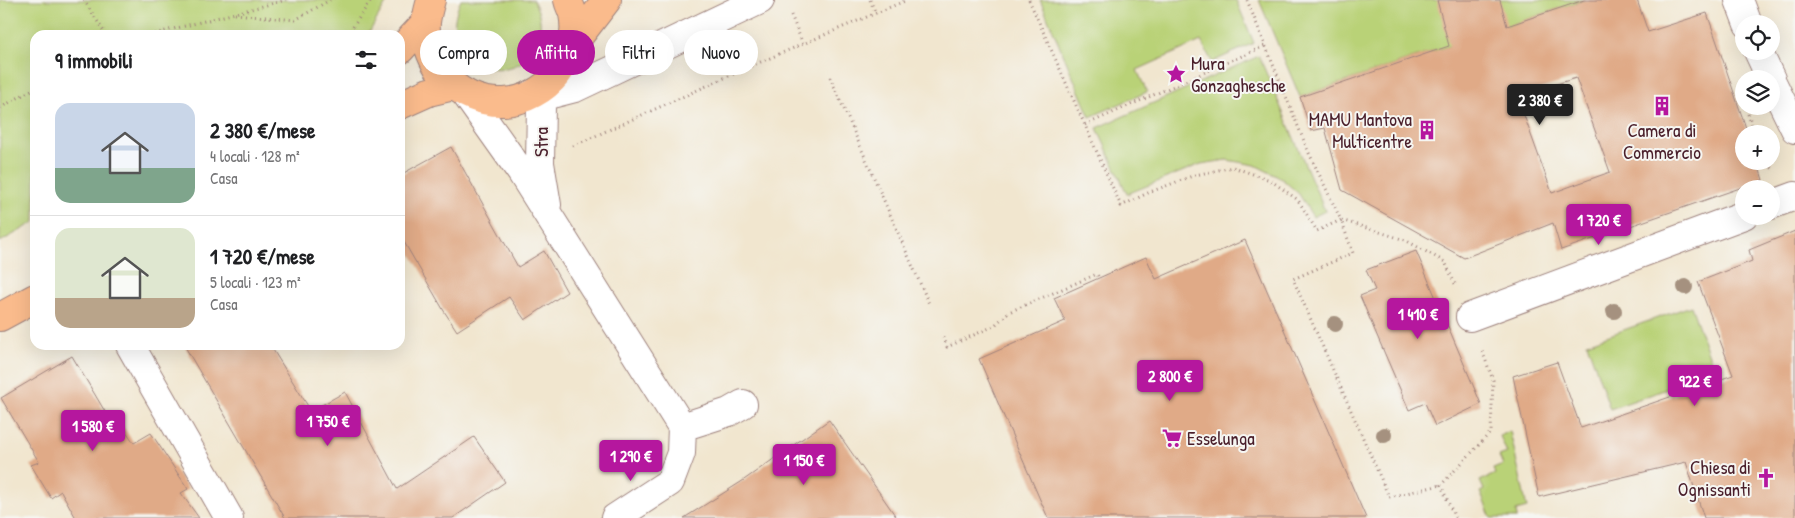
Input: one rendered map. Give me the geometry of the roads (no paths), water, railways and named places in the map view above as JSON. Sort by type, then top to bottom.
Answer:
[{"type":"main road","points":[[568,0],[573,14],[573,30]]},
{"type":"main road","points":[[583,30],[607,0]]},
{"type":"main road","points":[[429,7],[427,38],[431,55],[440,71],[459,89],[476,98],[505,102],[538,95],[556,75]]},
{"type":"main road","points":[[405,43],[429,7]]},
{"type":"main road","points":[[405,103],[429,92],[459,89]]},
{"type":"main road","points":[[0,318],[30,301]]},
{"type":"street","points":[[538,95],[575,88],[760,0]]},
{"type":"street","points":[[1739,0],[1745,15]]},
{"type":"street","points":[[459,89],[521,172],[682,427],[681,453],[670,482],[615,518]]},
{"type":"street","name":"Stra","points":[[538,95],[541,105],[540,163],[549,217]]},
{"type":"street","points":[[1780,98],[1795,129]]},
{"type":"street","points":[[1780,202],[1795,196]]},
{"type":"street","points":[[1470,317],[1735,218]]},
{"type":"street","points":[[133,350],[229,518]]},
{"type":"street","points":[[682,427],[729,412],[742,404]]},
{"type":"place","name":"Mura Gonzaghesche","points":[[1176,74]]},
{"type":"place","name":"Camera di Commercio","points":[[1662,106]]},
{"type":"place","name":"MAMU Mantova Multicentre","points":[[1427,130]]},
{"type":"place","name":"Esselunga","points":[[1172,438]]},
{"type":"place","name":"Chiesa di Ognissanti","points":[[1766,478]]}]
